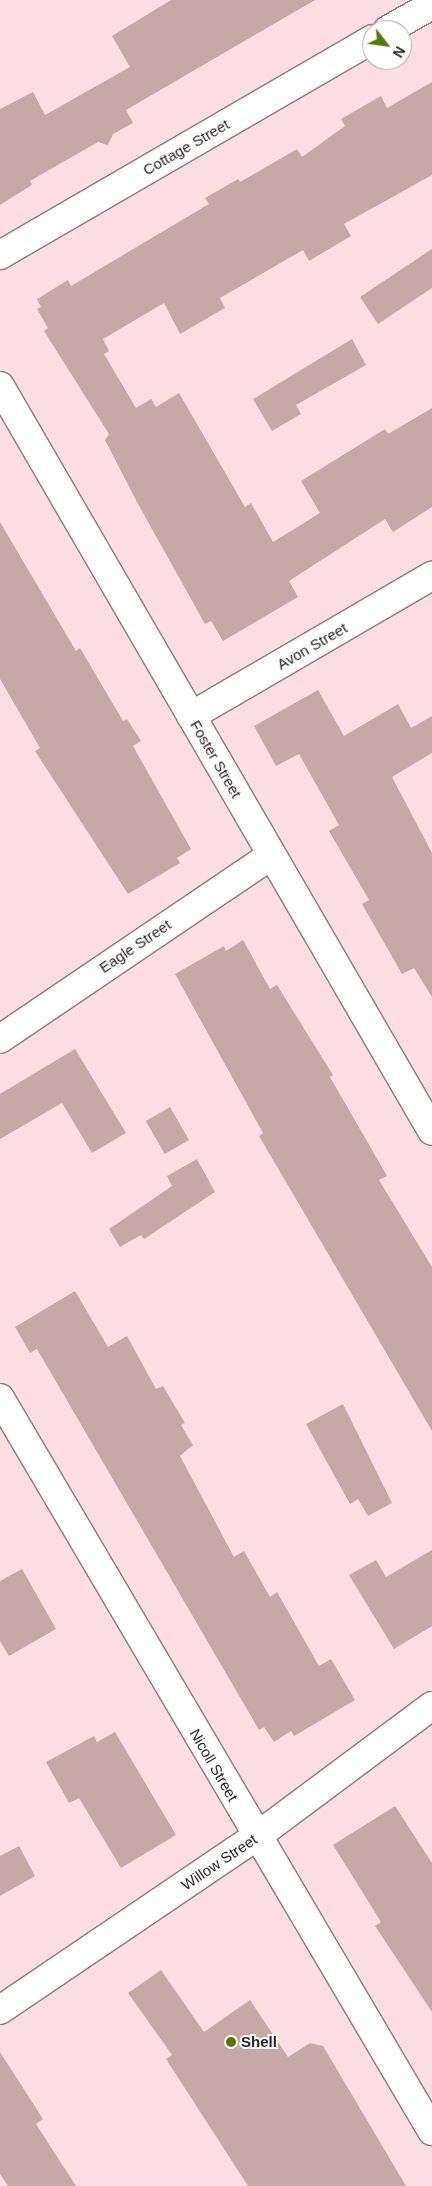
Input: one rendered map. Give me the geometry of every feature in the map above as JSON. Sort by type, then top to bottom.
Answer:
[{"type":"street","points":[[406,20],[432,5]]},
{"type":"street","name":"Cottage Street","points":[[0,255],[362,45]]},
{"type":"street","name":"Foster Street","points":[[0,386],[432,1131]]},
{"type":"street","name":"Avon Street","points":[[191,716],[432,576]]},
{"type":"street","name":"Eagle Street","points":[[0,1039],[272,855]]},
{"type":"street","name":"Nicoll Street","points":[[0,1398],[256,1837],[432,2131]]},
{"type":"street","name":"Willow Street","points":[[0,2010],[256,1837],[432,1706]]},
{"type":"building","points":[[171,0],[315,0],[126,110],[133,123],[113,134],[108,145],[98,142],[30,181],[32,185],[0,205],[0,109],[33,92],[45,115],[130,67],[112,36]]},
{"type":"building","points":[[432,82],[432,175],[344,224],[351,236],[309,261],[303,250],[220,298],[225,308],[180,334],[164,303],[103,339],[109,351],[104,354],[136,408],[151,399],[156,407],[179,393],[245,507],[251,503],[273,542],[320,513],[301,481],[385,429],[388,434],[432,408],[432,507],[393,532],[385,519],[289,581],[298,597],[223,641],[211,621],[205,624],[138,504],[105,440],[109,434],[44,331],[48,328],[37,309],[41,307],[37,299],[68,280],[71,286],[209,204],[205,198],[238,179],[240,182],[297,149],[302,157],[345,126],[341,119],[381,96],[387,108]]},
{"type":"building","points":[[432,249],[432,288],[378,324],[360,297]]},
{"type":"building","points":[[352,339],[366,365],[296,405],[301,414],[272,431],[253,399]]},
{"type":"building","points":[[0,522],[76,651],[80,648],[123,721],[127,719],[141,741],[133,746],[191,849],[177,858],[180,863],[128,894],[35,751],[40,748],[0,679]]},
{"type":"building","points":[[318,690],[344,736],[398,704],[411,728],[432,716],[432,753],[392,777],[432,853],[432,997],[414,968],[402,974],[362,904],[369,900],[329,831],[339,825],[299,754],[276,766],[254,726]]},
{"type":"building","points":[[243,940],[270,989],[277,985],[333,1075],[330,1077],[387,1176],[379,1180],[432,1267],[432,1431],[259,1136],[263,1133],[175,974],[224,946],[226,951]]},
{"type":"building","points":[[75,1049],[126,1133],[92,1153],[62,1103],[0,1139],[0,1094]]},
{"type":"building","points":[[170,1107],[189,1140],[165,1154],[146,1121]]},
{"type":"building","points":[[197,1159],[215,1192],[144,1239],[141,1235],[120,1247],[109,1229],[172,1186],[167,1176]]},
{"type":"building","points":[[75,1291],[108,1347],[127,1336],[156,1389],[163,1386],[185,1423],[181,1425],[193,1445],[180,1456],[234,1557],[244,1551],[270,1597],[277,1592],[319,1666],[331,1659],[355,1700],[294,1736],[291,1731],[274,1742],[264,1727],[259,1730],[37,1349],[30,1353],[15,1327]]},
{"type":"building","points":[[343,1404],[392,1503],[368,1516],[358,1499],[350,1504],[306,1424]]},
{"type":"building","points":[[432,1550],[432,1626],[394,1649],[349,1575],[376,1560],[386,1577]]},
{"type":"building","points":[[22,1569],[56,1629],[9,1656],[0,1641],[0,1581]]},
{"type":"building","points":[[115,1732],[176,1835],[121,1868],[79,1798],[69,1803],[46,1762],[94,1736],[97,1742]]},
{"type":"building","points":[[395,1806],[432,1863],[432,2012],[375,1926],[381,1922],[333,1845]]},
{"type":"building","points":[[19,1846],[35,1876],[0,1896],[0,1856]]},
{"type":"building","points":[[161,1970],[204,2032],[250,2000],[288,2057],[310,2043],[323,2046],[406,2186],[248,2186],[166,2059],[172,2055],[128,1993]]},
{"type":"building","points":[[0,2052],[43,2119],[36,2124],[76,2186],[8,2186],[0,2174]]},
{"type":"place","name":"Shell","points":[[231,2042]]}]
